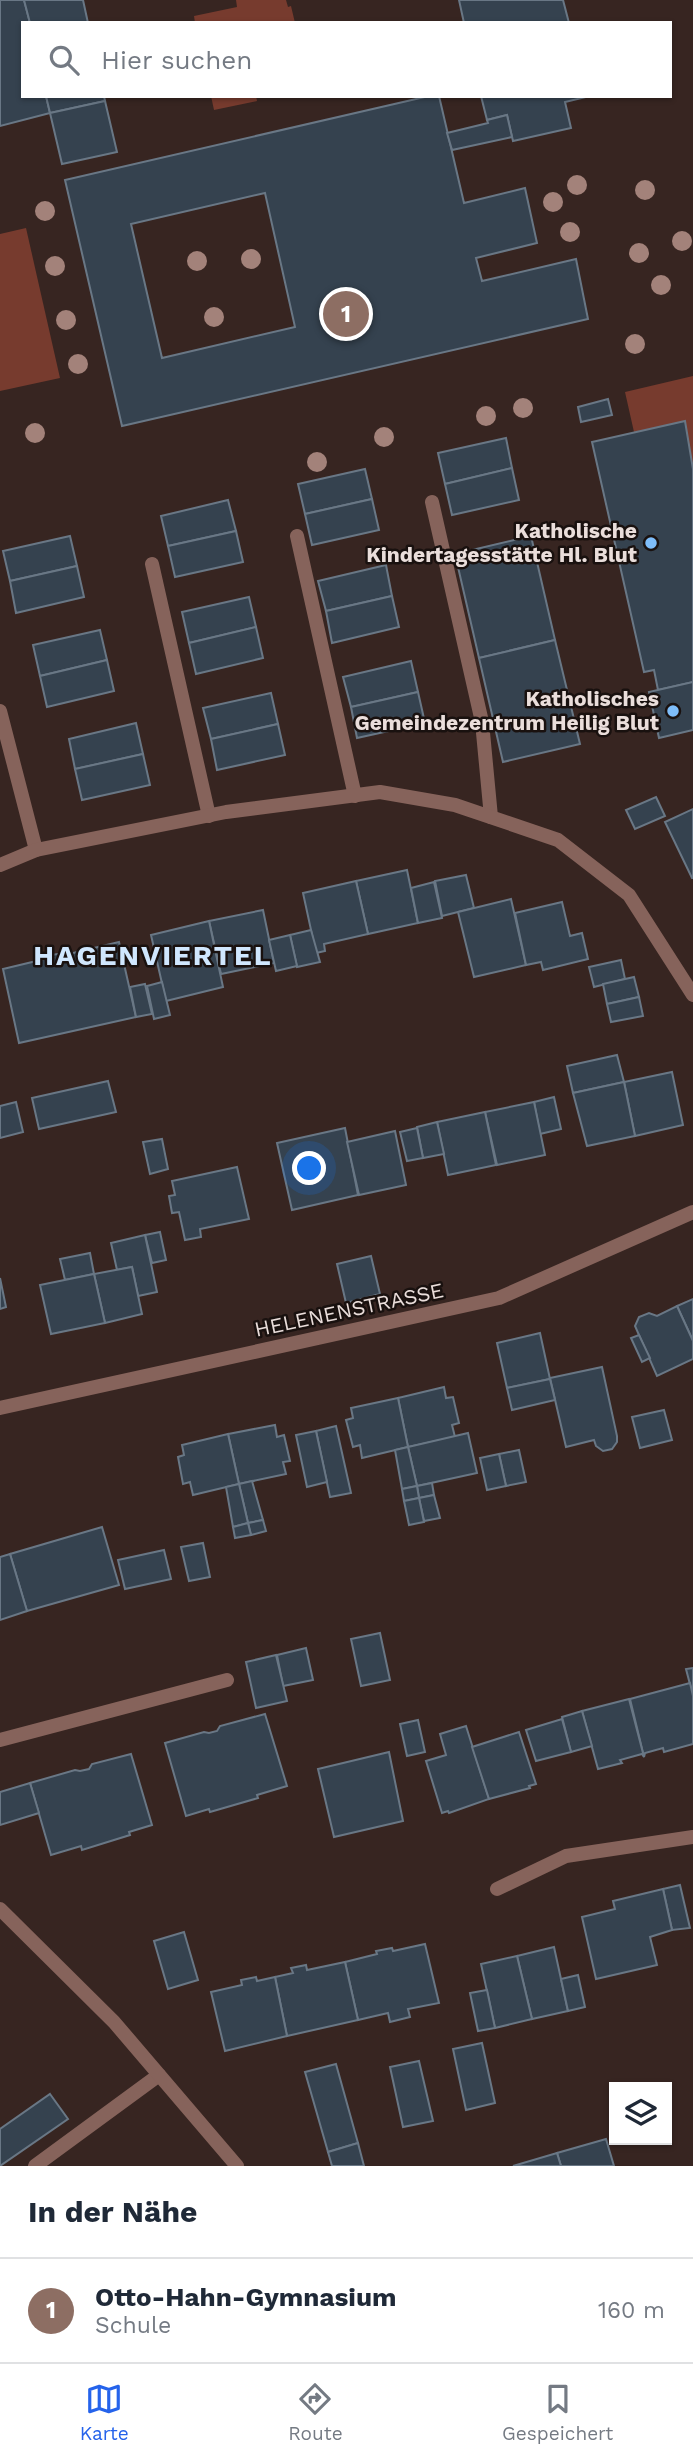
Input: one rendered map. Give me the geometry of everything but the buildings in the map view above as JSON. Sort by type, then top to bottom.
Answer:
[{"type":"street","points":[[432,502],[482,722],[491,817]]},
{"type":"street","points":[[297,536],[355,796]]},
{"type":"street","points":[[152,564],[209,816]]},
{"type":"street","points":[[0,711],[36,850]]},
{"type":"street","points":[[0,866],[36,850],[209,816],[380,792],[455,805],[558,840],[629,895],[693,995]]},
{"type":"street","name":"HELENENSTRASSE","points":[[0,1408],[499,1298],[693,1212]]},
{"type":"street","points":[[0,1740],[227,1680]]},
{"type":"street","points":[[497,1889],[566,1856],[693,1837]]},
{"type":"street","points":[[0,1909],[114,2022],[237,2166]]},
{"type":"street","points":[[35,2166],[159,2075]]},
{"type":"shaded area","points":[[236,0],[286,0],[288,7],[291,6],[295,21],[195,21],[194,16],[237,7]]},
{"type":"shaded area","points":[[211,98],[256,98],[257,101],[214,110]]},
{"type":"shaded area","points":[[26,228],[60,378],[0,391],[0,234]]},
{"type":"shaded area","points":[[693,376],[693,469],[685,421],[634,432],[625,392]]},
{"type":"place","name":"Otto-Hahn-Gymnasium","points":[[346,314]]},
{"type":"place","name":"Katholische Kindertagesstätte Hl. Blut","points":[[651,543]]},
{"type":"place","name":"Katholisches Gemeindezentrum Heilig Blut","points":[[673,711]]},
{"type":"district","name":"HAGENVIERTEL","points":[[153,955]]}]
